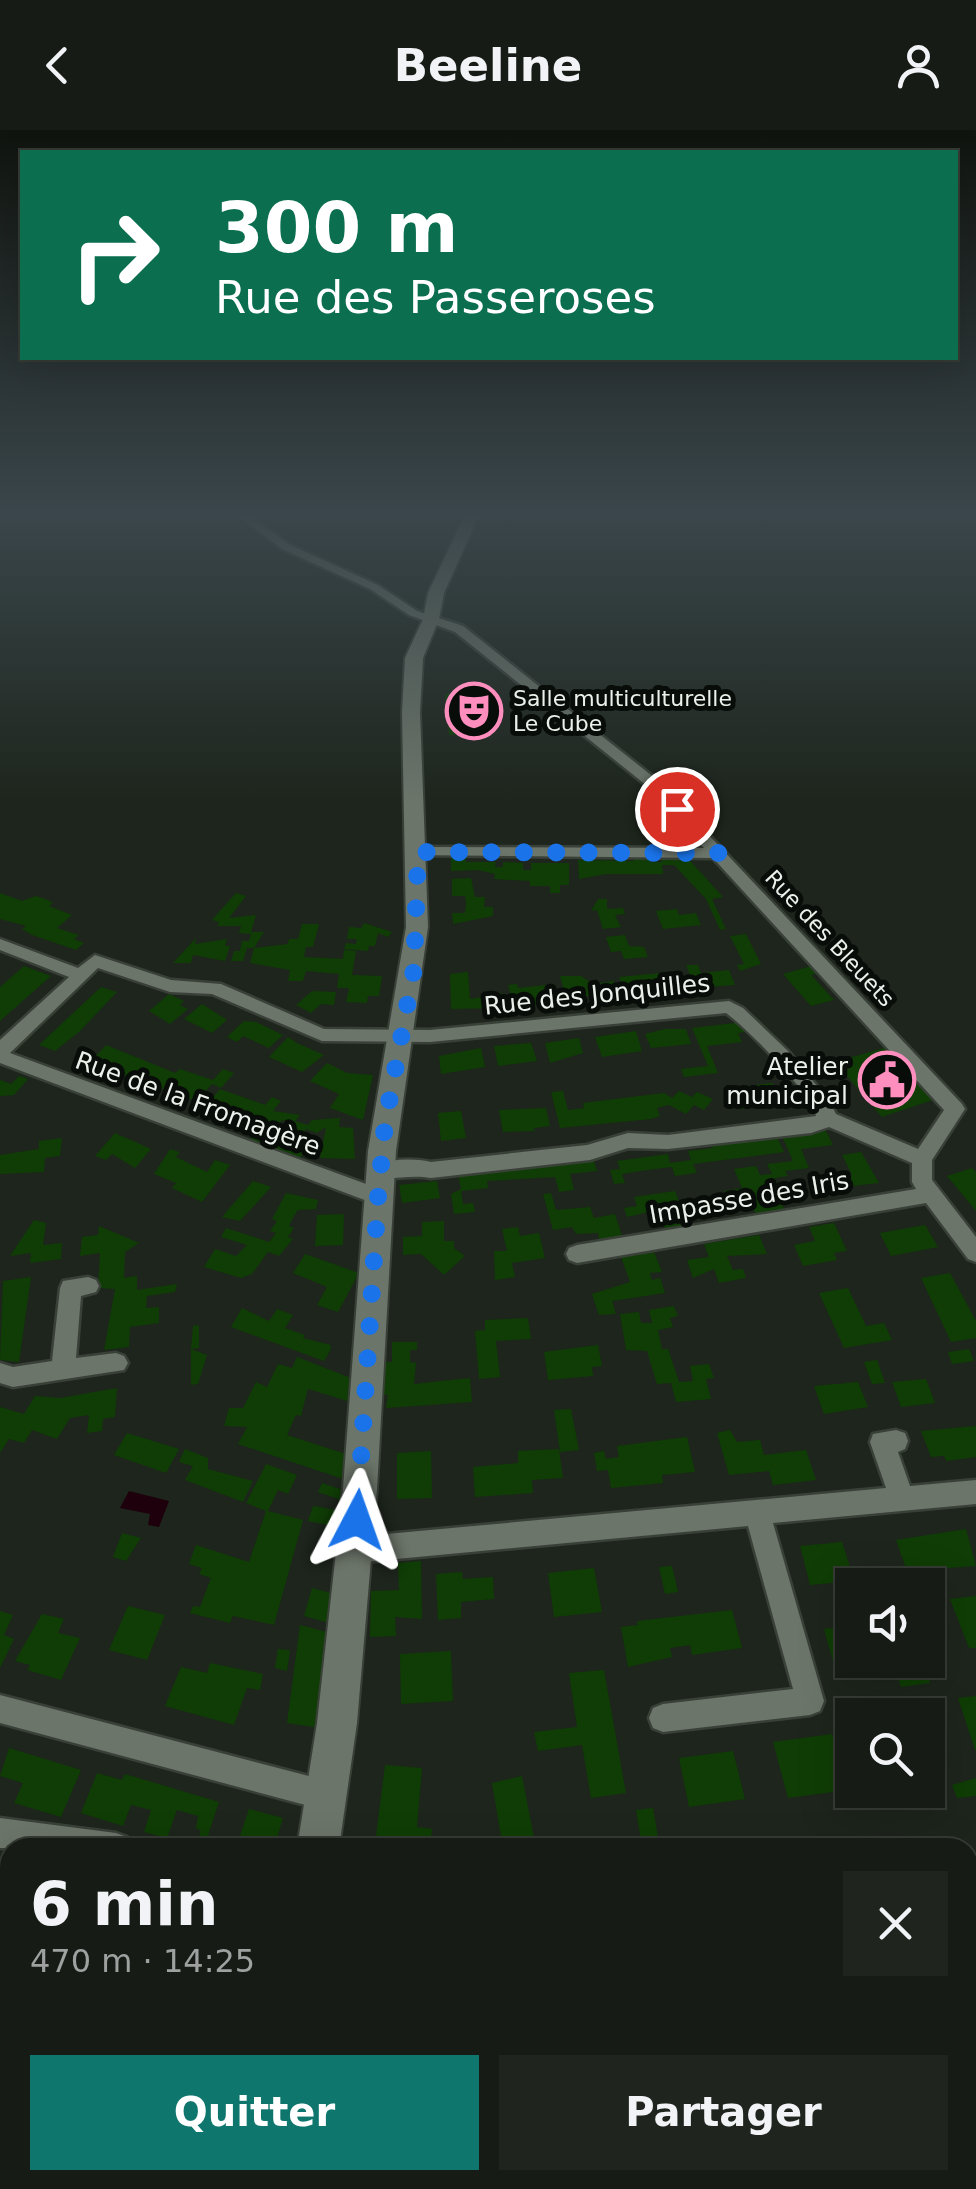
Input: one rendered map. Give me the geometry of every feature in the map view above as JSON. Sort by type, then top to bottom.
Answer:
[{"type":"street","name":"Rue des Bleuets","points":[[415,611],[459,629],[651,782],[955,1109]]},
{"type":"street","points":[[319,1838],[337,1723],[354,1550],[379,1184],[415,955],[418,852],[412,679],[418,641],[433,611]]},
{"type":"street","points":[[418,852],[720,853]]},
{"type":"street","points":[[0,944],[81,975],[0,1053]]},
{"type":"street","name":"Rue des Jonquilles","points":[[81,975],[96,961],[170,986],[215,988],[322,1034],[402,1036],[729,1006],[744,1015],[778,1058],[791,1064],[826,1108],[827,1118]]},
{"type":"street","name":"Rue de la Fromagère","points":[[0,1053],[379,1184]]},
{"type":"street","points":[[976,1116],[955,1109],[922,1159],[919,1174],[976,1253]]},
{"type":"street","points":[[379,1184],[648,1138],[668,1142],[811,1126],[827,1118],[922,1159]]},
{"type":"street","name":"Impasse des Iris","points":[[577,1254],[931,1194]]},
{"type":"street","points":[[63,1370],[71,1288],[88,1286]]},
{"type":"street","points":[[0,1374],[13,1377],[116,1363]]},
{"type":"street","points":[[896,1441],[882,1442],[902,1499]]},
{"type":"street","points":[[354,1550],[976,1492]]},
{"type":"street","points":[[663,1718],[810,1701],[758,1514]]},
{"type":"street","points":[[0,1709],[324,1796]]},
{"type":"street","points":[[0,1833],[39,1838]]},
{"type":"shaded area","points":[[129,1491],[169,1501],[159,1527],[148,1525],[150,1514],[120,1508]]},
{"type":"building","name":"Salle multiculturelle Le Cube","points":[[487,686],[488,693],[496,693],[497,704],[476,704],[477,716],[490,716],[492,734],[449,735],[448,716],[472,715],[471,705],[446,706],[445,694],[472,693],[471,687]]},
{"type":"building","points":[[661,854],[684,854],[723,897],[712,899],[726,929],[720,930],[706,899],[674,865],[662,865],[663,874],[606,874],[579,879],[578,860],[634,861],[634,856],[650,856],[650,862],[662,862]]},
{"type":"building","points":[[465,856],[466,862],[496,862],[495,867],[503,867],[503,862],[523,863],[523,870],[531,870],[531,863],[569,863],[569,885],[560,885],[560,893],[550,893],[550,886],[530,886],[530,881],[494,879],[495,874],[478,870],[451,871],[451,857]]},
{"type":"building","points":[[471,878],[475,897],[485,897],[484,907],[493,907],[493,916],[453,924],[452,913],[465,913],[466,903],[465,896],[452,896],[452,879]]},
{"type":"building","points":[[0,893],[22,901],[36,896],[48,900],[53,903],[49,906],[72,915],[57,928],[79,935],[74,939],[84,943],[76,950],[32,935],[22,929],[26,926],[0,919]]},
{"type":"building","points":[[236,893],[246,896],[229,918],[256,915],[251,932],[264,932],[254,948],[247,948],[243,961],[231,961],[234,951],[240,951],[242,941],[249,941],[251,934],[239,933],[241,926],[217,926],[219,922],[212,920]]},
{"type":"building","points":[[598,899],[607,899],[607,909],[623,908],[625,914],[615,915],[621,927],[603,929],[597,910],[591,911]]},
{"type":"building","points":[[677,909],[679,915],[696,913],[701,925],[663,929],[656,911]]},
{"type":"building","points":[[364,923],[392,932],[388,937],[378,933],[375,946],[369,946],[368,951],[344,949],[346,943],[356,944],[357,939],[347,939],[349,927],[361,928]]},
{"type":"building","points":[[302,924],[319,924],[313,947],[306,947],[304,957],[343,959],[344,950],[356,951],[352,975],[382,976],[379,996],[368,996],[367,1003],[346,1002],[349,988],[337,988],[339,974],[306,971],[303,981],[288,981],[290,970],[250,963],[254,948],[288,944],[289,939],[298,939]]},
{"type":"building","points":[[746,934],[761,964],[740,971],[737,965],[744,964],[730,936]]},
{"type":"building","points":[[625,935],[629,946],[644,947],[648,957],[624,959],[621,951],[611,952],[606,937]]},
{"type":"building","points":[[196,938],[195,944],[227,939],[225,946],[230,946],[225,961],[193,955],[191,963],[173,963]]},
{"type":"building","points":[[686,965],[698,965],[701,973],[729,970],[735,985],[695,988]]},
{"type":"building","points":[[815,965],[822,972],[811,975],[834,1000],[811,1006],[783,974]]},
{"type":"building","points":[[24,966],[51,976],[0,1021],[0,987]]},
{"type":"building","points":[[468,972],[470,999],[502,993],[505,1008],[451,1009],[450,974]]},
{"type":"building","points":[[660,973],[665,987],[624,991],[619,977]]},
{"type":"building","points":[[560,976],[581,976],[593,984],[614,981],[620,996],[575,996],[577,1000],[567,1001]]},
{"type":"building","points":[[517,984],[518,988],[555,984],[559,1001],[514,1007],[508,985]]},
{"type":"building","points":[[101,987],[117,992],[80,1031],[55,1051],[39,1045]]},
{"type":"building","points":[[312,991],[336,992],[334,1005],[321,1004],[311,1013],[296,1005]]},
{"type":"building","points":[[169,994],[184,1001],[180,1005],[188,1009],[170,1024],[149,1011]]},
{"type":"building","points":[[202,1004],[227,1020],[212,1033],[184,1019]]},
{"type":"building","points":[[244,1021],[256,1022],[283,1035],[269,1048],[243,1036],[237,1042],[227,1037]]},
{"type":"building","points":[[744,1022],[752,1031],[738,1033],[742,1042],[707,1046],[718,1073],[684,1077],[681,1069],[708,1066],[692,1028]]},
{"type":"building","points":[[686,1029],[691,1044],[651,1048],[645,1034]]},
{"type":"building","points":[[636,1031],[642,1051],[602,1057],[595,1037]]},
{"type":"building","points":[[288,1037],[324,1055],[302,1072],[269,1057]]},
{"type":"building","points":[[579,1038],[583,1053],[550,1063],[545,1043]]},
{"type":"building","points":[[531,1043],[537,1061],[498,1066],[494,1046]]},
{"type":"building","points":[[106,1045],[175,1073],[180,1069],[213,1080],[223,1069],[234,1073],[221,1088],[212,1084],[197,1101],[113,1072],[118,1067],[92,1060]]},
{"type":"building","points":[[891,1046],[939,1098],[882,1117],[835,1062]]},
{"type":"building","points":[[481,1048],[485,1067],[441,1074],[439,1056]]},
{"type":"building","points":[[327,1063],[347,1073],[373,1075],[363,1120],[330,1108],[339,1094],[310,1081]]},
{"type":"building","points":[[19,1076],[28,1079],[14,1095],[0,1096],[0,1080],[11,1084]]},
{"type":"building","points":[[772,1083],[782,1104],[770,1102],[741,1109],[733,1088]]},
{"type":"building","points":[[220,1089],[265,1105],[272,1097],[281,1101],[273,1111],[300,1115],[295,1121],[308,1125],[312,1120],[340,1118],[339,1127],[353,1128],[355,1159],[320,1158],[326,1127],[317,1133],[306,1129],[299,1140],[310,1144],[300,1158],[250,1139],[261,1126],[255,1122],[256,1116],[243,1111],[238,1117],[207,1105]],"holes":[[[282,1120],[293,1124],[285,1135],[274,1131]]]},
{"type":"building","points":[[563,1091],[568,1110],[584,1108],[583,1103],[664,1093],[672,1098],[679,1091],[692,1097],[697,1092],[713,1099],[704,1110],[694,1105],[686,1114],[669,1105],[657,1108],[660,1116],[651,1119],[560,1128],[551,1092]]},
{"type":"building","points":[[546,1108],[550,1126],[534,1128],[535,1131],[503,1132],[499,1110]]},
{"type":"building","points":[[461,1111],[466,1138],[441,1141],[438,1113]]},
{"type":"building","points":[[826,1131],[833,1145],[801,1149],[809,1168],[785,1171],[788,1176],[775,1178],[779,1188],[768,1190],[773,1203],[780,1201],[785,1210],[757,1215],[749,1203],[731,1206],[724,1191],[742,1188],[734,1169],[756,1166],[760,1175],[772,1174],[767,1164],[793,1161],[782,1136]]},
{"type":"building","points":[[115,1133],[151,1149],[135,1168],[112,1154],[106,1160],[95,1156]]},
{"type":"building","points":[[777,1137],[784,1152],[693,1164],[697,1173],[675,1176],[672,1167],[647,1170],[622,1174],[625,1183],[614,1184],[610,1170],[620,1169],[617,1161],[668,1154],[670,1163],[691,1160],[688,1151],[713,1148],[711,1144]]},
{"type":"building","points":[[62,1138],[60,1156],[45,1158],[44,1172],[0,1174],[0,1155],[39,1149],[39,1141]]},
{"type":"building","points":[[170,1149],[180,1152],[176,1157],[207,1172],[215,1160],[230,1165],[202,1202],[172,1188],[176,1183],[154,1174]]},
{"type":"building","points":[[861,1152],[879,1183],[835,1188],[830,1178],[852,1175],[842,1155]]},
{"type":"building","points":[[593,1158],[597,1171],[570,1174],[574,1190],[559,1192],[555,1177],[487,1181],[488,1188],[461,1191],[463,1204],[473,1203],[475,1212],[454,1214],[451,1194],[461,1189],[458,1174]]},
{"type":"building","points":[[972,1168],[976,1172],[976,1211],[947,1176]]},
{"type":"building","points":[[253,1181],[271,1187],[240,1221],[222,1217]]},
{"type":"building","points":[[437,1181],[440,1198],[402,1203],[399,1185]]},
{"type":"building","points":[[675,1191],[688,1225],[665,1229],[658,1210],[627,1217],[624,1208],[637,1206],[634,1197]]},
{"type":"building","points":[[286,1193],[318,1200],[316,1209],[298,1210],[289,1226],[294,1228],[288,1237],[293,1239],[279,1256],[268,1252],[252,1274],[241,1278],[204,1267],[215,1249],[236,1256],[247,1245],[221,1237],[226,1228],[269,1242],[276,1233],[270,1231],[277,1221],[272,1219]]},
{"type":"building","points":[[551,1193],[556,1210],[590,1207],[594,1218],[615,1214],[622,1236],[599,1239],[598,1233],[576,1234],[572,1227],[553,1230],[543,1194]]},
{"type":"building","points":[[344,1214],[343,1245],[315,1246],[317,1215]]},
{"type":"building","points":[[34,1220],[46,1223],[43,1245],[62,1243],[61,1259],[30,1263],[31,1253],[10,1256]]},
{"type":"building","points":[[444,1221],[444,1241],[454,1241],[454,1248],[465,1256],[444,1275],[421,1254],[403,1255],[403,1237],[422,1236],[422,1222]]},
{"type":"building","points":[[834,1223],[847,1251],[834,1253],[837,1260],[803,1266],[794,1245],[815,1241],[809,1227]]},
{"type":"building","points":[[925,1225],[938,1247],[891,1256],[880,1233]]},
{"type":"building","points":[[99,1226],[139,1243],[125,1252],[124,1278],[137,1276],[137,1290],[177,1284],[175,1292],[147,1296],[146,1308],[159,1307],[159,1323],[130,1327],[129,1347],[104,1350],[115,1289],[98,1288],[100,1253],[80,1256],[82,1237],[98,1235]]},
{"type":"building","points":[[518,1227],[520,1236],[539,1233],[545,1258],[512,1263],[515,1277],[495,1280],[494,1251],[507,1251],[502,1229]]},
{"type":"building","points":[[759,1235],[767,1254],[727,1256],[733,1270],[743,1269],[746,1278],[719,1283],[714,1269],[693,1278],[687,1260],[709,1257],[704,1244]]},
{"type":"building","points":[[654,1252],[662,1272],[650,1273],[652,1280],[660,1278],[665,1293],[612,1301],[616,1314],[599,1315],[592,1294],[630,1282],[621,1257]]},
{"type":"building","points":[[305,1254],[359,1273],[338,1312],[317,1305],[327,1287],[293,1273]]},
{"type":"building","points":[[950,1273],[976,1321],[976,1338],[951,1342],[921,1278]]},
{"type":"building","points":[[31,1277],[19,1362],[0,1360],[3,1281]]},
{"type":"building","points":[[848,1288],[866,1326],[884,1323],[892,1340],[844,1348],[819,1293]]},
{"type":"building","points":[[674,1306],[678,1316],[670,1318],[673,1327],[658,1330],[662,1349],[668,1349],[679,1382],[693,1381],[690,1366],[709,1364],[714,1378],[706,1379],[711,1399],[676,1402],[671,1383],[657,1384],[647,1351],[626,1350],[620,1314],[639,1312],[641,1323],[652,1323],[649,1310]]},
{"type":"building","points":[[242,1308],[269,1321],[277,1309],[293,1315],[285,1328],[305,1335],[303,1338],[331,1345],[330,1351],[324,1361],[231,1327]]},
{"type":"building","points":[[528,1318],[531,1339],[496,1341],[500,1377],[479,1379],[475,1331],[485,1330],[485,1320]]},
{"type":"building","points":[[199,1325],[199,1348],[191,1349],[193,1326]]},
{"type":"building","points":[[392,1342],[417,1342],[417,1350],[410,1350],[410,1362],[416,1363],[414,1384],[470,1378],[472,1402],[386,1408],[388,1395],[377,1394],[380,1362],[392,1362]]},
{"type":"building","points":[[598,1345],[602,1366],[592,1367],[593,1376],[548,1380],[544,1352]]},
{"type":"building","points":[[191,1349],[207,1355],[198,1384],[191,1385]]},
{"type":"building","points":[[969,1349],[974,1361],[952,1364],[948,1352]]},
{"type":"building","points":[[297,1357],[356,1380],[354,1403],[308,1389],[301,1416],[296,1415],[287,1435],[349,1455],[346,1480],[238,1444],[247,1427],[224,1426],[229,1408],[243,1408],[256,1382],[267,1387],[278,1364],[292,1368]]},
{"type":"building","points":[[877,1360],[885,1383],[872,1384],[864,1362]]},
{"type":"building","points":[[926,1379],[935,1403],[901,1407],[892,1382]]},
{"type":"building","points":[[858,1382],[868,1407],[824,1414],[814,1386]]},
{"type":"building","points":[[117,1388],[115,1417],[103,1419],[102,1431],[87,1433],[89,1415],[70,1418],[57,1439],[32,1430],[24,1443],[9,1439],[0,1453],[0,1407],[24,1414],[35,1396],[60,1398]]},
{"type":"building","points":[[571,1409],[579,1450],[560,1452],[554,1410]]},
{"type":"building","points":[[976,1426],[976,1457],[946,1461],[944,1456],[931,1457],[921,1431]]},
{"type":"building","points":[[730,1430],[737,1442],[760,1440],[764,1455],[806,1450],[816,1480],[773,1485],[769,1471],[729,1475],[717,1433]]},
{"type":"building","points":[[127,1433],[179,1449],[166,1473],[114,1455]]},
{"type":"building","points":[[687,1437],[695,1472],[662,1475],[663,1483],[611,1488],[608,1470],[597,1471],[594,1453],[604,1451],[606,1459],[619,1457],[617,1446]]},
{"type":"building","points":[[185,1449],[208,1458],[208,1469],[253,1481],[243,1502],[185,1480],[193,1466],[179,1462]]},
{"type":"building","points":[[559,1449],[563,1478],[532,1480],[533,1493],[475,1497],[473,1467],[518,1463],[518,1451]]},
{"type":"building","points":[[431,1451],[432,1498],[397,1499],[397,1453]]},
{"type":"building","points":[[266,1464],[297,1475],[288,1494],[278,1490],[268,1511],[303,1520],[274,1625],[233,1616],[230,1623],[190,1613],[193,1606],[200,1607],[211,1578],[199,1574],[202,1568],[189,1564],[196,1545],[249,1562],[266,1511],[246,1503]]},
{"type":"building","points":[[322,1483],[346,1491],[344,1501],[318,1492]]},
{"type":"building","points":[[313,1506],[343,1511],[342,1528],[308,1521]]},
{"type":"building","points":[[966,1529],[976,1566],[906,1568],[896,1540]]},
{"type":"building","points":[[122,1533],[141,1538],[126,1561],[113,1557]]},
{"type":"building","points":[[842,1542],[850,1567],[861,1568],[835,1568],[835,1583],[810,1585],[800,1546]]},
{"type":"building","points":[[421,1561],[422,1619],[395,1617],[396,1636],[370,1637],[371,1591],[399,1590],[398,1563]]},
{"type":"building","points":[[672,1566],[678,1592],[665,1594],[659,1567]]},
{"type":"building","points":[[594,1568],[602,1612],[554,1617],[548,1573]]},
{"type":"building","points":[[462,1572],[463,1579],[493,1577],[494,1599],[461,1602],[461,1618],[438,1620],[436,1574]]},
{"type":"building","points":[[312,1588],[335,1594],[332,1624],[304,1616]]},
{"type":"building","points":[[976,1596],[976,1648],[969,1648],[950,1599]]},
{"type":"building","points":[[128,1606],[165,1615],[147,1660],[109,1650]]},
{"type":"building","points":[[732,1610],[742,1648],[692,1655],[690,1645],[670,1648],[672,1657],[628,1667],[621,1627],[638,1625],[637,1621]]},
{"type":"building","points":[[0,1611],[13,1615],[4,1635],[14,1639],[0,1668]]},
{"type":"building","points":[[42,1614],[64,1619],[58,1633],[80,1638],[61,1680],[27,1670],[30,1665],[15,1661]]},
{"type":"building","points":[[300,1625],[331,1633],[320,1728],[287,1723]]},
{"type":"building","points":[[835,1628],[835,1668],[824,1629]]},
{"type":"building","points":[[278,1649],[290,1650],[287,1671],[275,1668]]},
{"type":"building","points":[[451,1651],[453,1701],[401,1704],[400,1654]]},
{"type":"building","points":[[210,1663],[263,1674],[260,1690],[247,1688],[234,1725],[165,1706],[181,1667],[207,1673]]},
{"type":"building","points":[[604,1670],[626,1793],[591,1798],[582,1745],[538,1751],[534,1732],[577,1727],[569,1673]]},
{"type":"building","points":[[898,1678],[928,1678],[930,1683],[901,1687]]},
{"type":"building","points":[[976,1696],[976,1750],[975,1750],[958,1698]]},
{"type":"building","points":[[832,1734],[835,1792],[788,1798],[773,1742]]},
{"type":"building","points":[[9,1748],[81,1770],[61,1817],[14,1803],[23,1783],[0,1776]]},
{"type":"building","points":[[733,1751],[745,1799],[689,1807],[679,1758]]},
{"type":"building","points":[[385,1765],[422,1768],[417,1827],[432,1829],[431,1838],[376,1838]]},
{"type":"building","points":[[97,1773],[122,1780],[125,1774],[219,1802],[208,1835],[220,1838],[198,1838],[198,1816],[177,1810],[167,1838],[144,1832],[151,1810],[131,1805],[123,1826],[81,1813]]},
{"type":"building","points":[[522,1776],[534,1838],[501,1838],[492,1783]]},
{"type":"building","points":[[976,1778],[976,1796],[957,1798],[952,1785]]},
{"type":"building","points":[[653,1808],[658,1838],[641,1838],[636,1810]]},
{"type":"building","points":[[249,1809],[283,1818],[277,1838],[239,1838]]},
{"type":"place","name":"Salle multiculturelle Le Cube","points":[[474,711]]},
{"type":"place","name":"Atelier municipal","points":[[887,1080]]},
{"type":"route","points":[[357,1520],[378,1197],[385,1124],[414,969],[418,852],[720,853],[677,809]]}]
